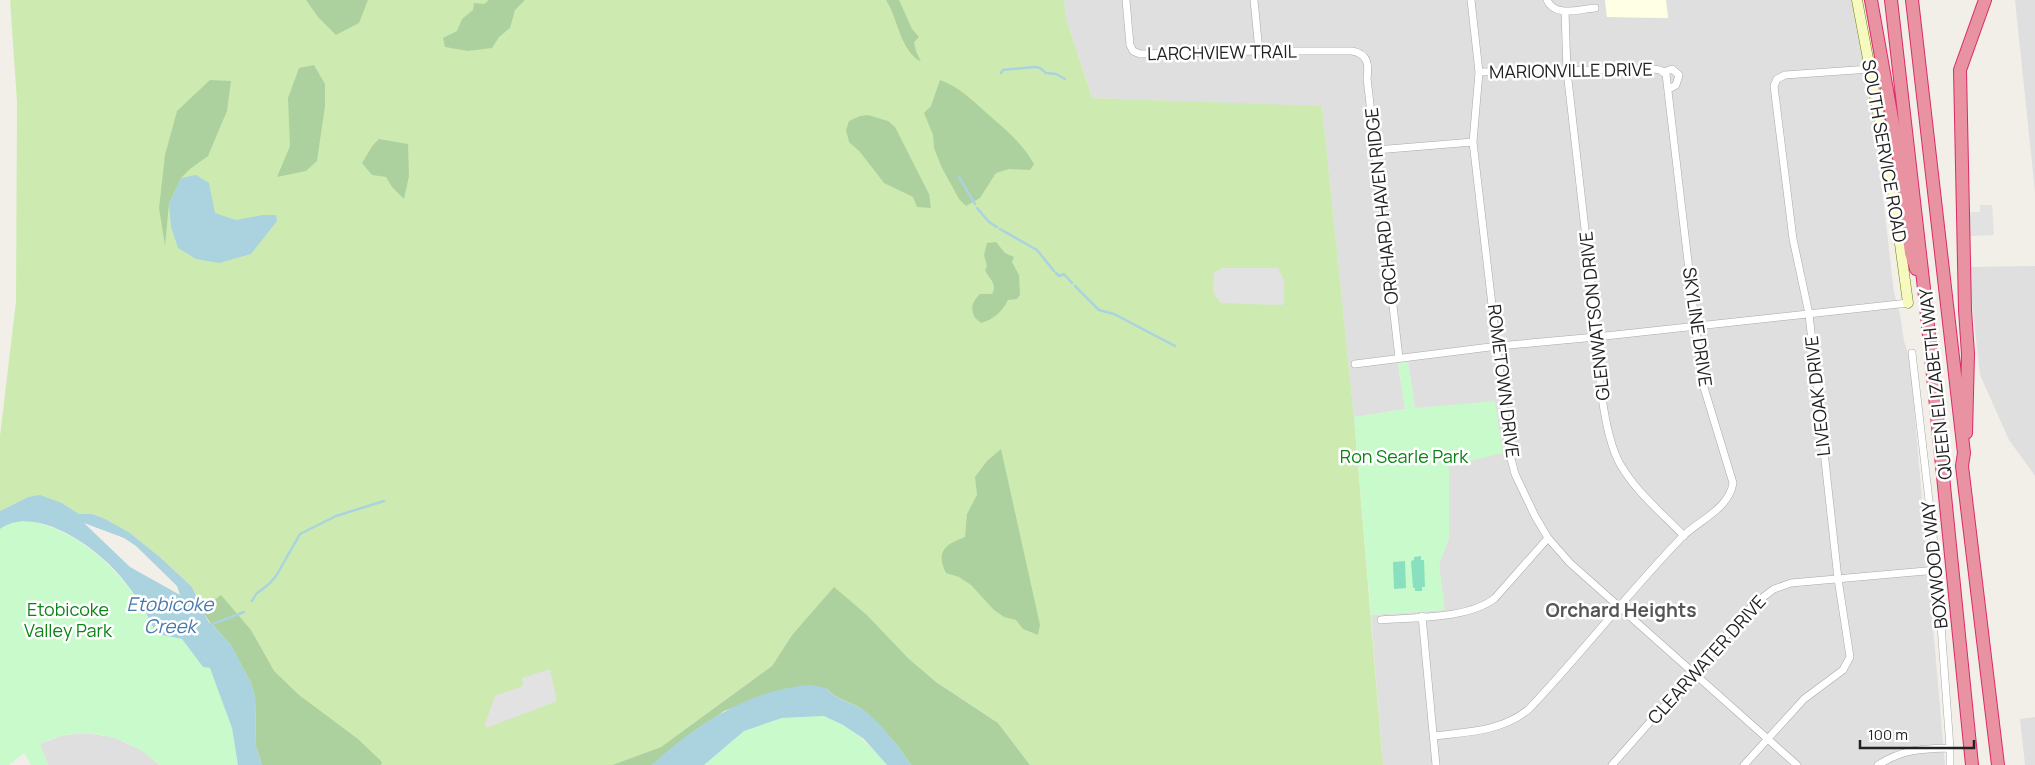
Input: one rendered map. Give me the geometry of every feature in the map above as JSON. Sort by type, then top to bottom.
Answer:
[{"type":"highway","points":[[1871,0],[1899,158],[1911,253],[1926,306]]},
{"type":"highway","name":"QUEEN ELIZABETH WAY","points":[[1892,0],[1926,306],[1972,765]]},
{"type":"highway","name":"QUEEN ELIZABETH WAY","points":[[1912,0],[1964,453],[1962,466],[1998,765]]},
{"type":"highway","points":[[1964,453],[1967,420],[1968,354],[1965,310],[1960,70],[1985,0]]},
{"type":"main road","name":"SOUTH SERVICE ROAD","points":[[1857,0],[1893,192],[1908,303]]},
{"type":"street","name":"LARCHVIEW TRAIL","points":[[1126,0],[1130,45],[1133,51],[1138,54],[1352,51],[1362,55]]},
{"type":"street","points":[[1254,0],[1259,51]]},
{"type":"street","name":"ROMETOWN DRIVE","points":[[1471,0],[1479,72],[1473,142],[1511,458],[1515,474],[1548,538],[1570,563],[1797,765]]},
{"type":"street","points":[[1547,0],[1554,9],[1565,11],[1595,8]]},
{"type":"street","name":"GLENWATSON DRIVE","points":[[1565,11],[1567,71],[1596,337],[1608,428],[1620,464],[1638,490],[1684,536]]},
{"type":"street","name":"ORCHARD HAVEN RIDGE","points":[[1362,55],[1368,65],[1367,78],[1399,358]]},
{"type":"street","name":"MARIONVILLE DRIVE","points":[[1479,72],[1654,69],[1664,72]]},
{"type":"street","name":"SKYLINE DRIVE","points":[[1433,736],[1494,728],[1520,716],[1536,701],[1684,536],[1724,504],[1731,493],[1733,483],[1702,380],[1669,89],[1668,78],[1664,72],[1672,69],[1679,75],[1676,85],[1669,89]]},
{"type":"street","name":"LIVEOAK DRIVE","points":[[1744,765],[1804,699],[1840,673],[1849,660],[1850,650],[1838,579],[1809,314],[1792,239],[1774,86],[1777,79],[1785,75],[1870,69]]},
{"type":"street","points":[[1376,150],[1473,142]]},
{"type":"street","points":[[1355,364],[1498,346],[1908,303]]},
{"type":"street","name":"BOXWOOD WAY","points":[[1912,353],[1937,570],[1950,765]]},
{"type":"street","points":[[1381,620],[1463,613],[1486,605],[1495,598],[1548,538]]},
{"type":"street","name":"CLEARWATER DRIVE","points":[[1612,765],[1754,604],[1767,593],[1791,583],[1937,570]]},
{"type":"street","points":[[1422,616],[1436,765]]},
{"type":"street","points":[[1878,765],[1893,755],[1915,749],[1950,748]]},
{"type":"shaded area","points":[[1064,0],[1605,0],[1607,17],[1668,18],[1666,0],[1863,0],[1869,75],[1894,293],[1910,360],[1945,765],[1383,765],[1371,615],[1444,610],[1439,564],[1449,538],[1449,466],[1415,408],[1408,362],[1398,363],[1405,409],[1354,417],[1322,107],[1092,98],[1066,18]]},
{"type":"shaded area","points":[[1605,0],[1666,0],[1668,18],[1607,17]]},
{"type":"shaded area","points":[[2015,0],[2035,0],[2035,192]]},
{"type":"shaded area","points":[[1980,205],[1992,205],[1994,235],[1970,236],[1969,212],[1980,212]]},
{"type":"shaded area","points":[[2035,266],[2035,476],[2009,440],[1980,375],[1968,267]]},
{"type":"shaded area","points":[[1222,268],[1278,268],[1284,280],[1284,303],[1282,305],[1221,303],[1213,293],[1214,273]]},
{"type":"shaded area","points":[[550,669],[557,701],[486,728],[485,724],[495,696],[523,686],[522,678]]},
{"type":"shaded area","points":[[2035,717],[2035,765],[2025,765],[2020,719]]},
{"type":"shaded area","points":[[84,733],[113,737],[146,752],[159,765],[48,765],[40,744],[61,736]]},
{"type":"green space","points":[[10,0],[1064,0],[1066,18],[1092,98],[1322,106],[1354,417],[1383,765],[1030,765],[998,723],[936,682],[908,658],[867,615],[834,588],[792,635],[772,666],[661,747],[612,765],[381,765],[381,762],[255,696],[209,621],[192,587],[161,558],[130,533],[92,514],[79,514],[62,503],[28,497],[0,511],[0,436],[16,301],[17,102]]},
{"type":"green space","points":[[306,0],[368,0],[359,23],[336,35],[318,17]]},
{"type":"green space","points":[[489,0],[525,0],[515,10],[510,28],[499,37],[492,48],[468,51],[445,47],[443,38],[457,31],[462,19],[473,10],[474,3],[484,4]]},
{"type":"green space","points":[[886,0],[899,0],[912,29],[919,37],[914,42],[921,62],[904,42]]},
{"type":"green space","points":[[314,65],[325,84],[325,106],[317,161],[306,171],[277,177],[290,146],[288,98],[299,68]]},
{"type":"green space","points":[[210,80],[231,81],[227,111],[208,156],[181,178],[169,204],[165,246],[159,208],[165,155],[177,111]]},
{"type":"green space","points":[[940,80],[972,100],[1020,144],[1034,164],[1030,170],[1009,169],[996,173],[980,198],[966,206],[959,199],[942,168],[934,148],[933,135],[924,113],[931,106]]},
{"type":"green space","points":[[868,115],[888,121],[895,127],[929,194],[931,208],[917,207],[913,197],[884,183],[860,152],[849,142],[846,130],[849,121]]},
{"type":"green space","points":[[379,139],[408,144],[409,176],[404,199],[392,187],[386,177],[372,175],[362,163]]},
{"type":"green space","points":[[996,242],[1005,253],[1014,257],[1012,262],[1019,275],[1020,295],[1017,299],[1008,300],[1003,308],[990,320],[981,323],[975,318],[973,305],[980,294],[992,294],[994,290],[993,284],[985,270],[987,266],[984,255],[987,243]]},
{"type":"green space","name":"Ron Searle Park","points":[[1408,362],[1415,408],[1495,401],[1503,453],[1449,466],[1449,538],[1439,564],[1445,610],[1371,615],[1354,417],[1405,409],[1398,363]]},
{"type":"green space","points":[[1001,449],[1040,625],[1038,635],[1023,629],[1016,620],[1004,617],[994,610],[971,585],[959,577],[946,573],[943,565],[942,554],[944,549],[952,542],[965,537],[967,514],[977,495],[975,477],[987,461]]},
{"type":"green space","name":"Etobicoke Valley Park","points":[[27,520],[48,526],[86,546],[118,575],[132,592],[154,629],[162,635],[182,639],[203,667],[211,668],[232,728],[238,765],[159,765],[138,749],[114,738],[101,735],[75,734],[51,739],[40,744],[48,765],[31,765],[24,753],[9,765],[0,765],[0,529],[8,523]]},
{"type":"green space","points":[[1421,556],[1421,560],[1424,560],[1425,587],[1422,587],[1422,591],[1415,591],[1415,588],[1413,588],[1411,561],[1414,560],[1414,557]]},
{"type":"green space","points":[[1405,561],[1406,588],[1394,589],[1393,562]]},
{"type":"green space","points":[[834,587],[867,615],[908,658],[936,682],[998,723],[1030,765],[911,765],[895,742],[874,719],[860,708],[838,697],[826,688],[745,703],[724,711],[652,765],[612,765],[661,747],[772,666],[792,635]]},
{"type":"green space","points":[[221,595],[251,630],[274,671],[299,695],[358,739],[382,762],[381,765],[262,765],[256,747],[255,696],[251,683],[231,645],[209,621],[202,610]]},
{"type":"green space","points":[[824,716],[859,736],[887,765],[704,765],[744,731],[782,718]]},
{"type":"water","points":[[196,175],[209,183],[215,213],[236,220],[263,215],[276,215],[277,221],[251,254],[219,263],[196,259],[178,248],[171,227],[169,204],[181,178]]},
{"type":"water","name":"Etobicoke Creek","points":[[40,495],[62,503],[79,514],[92,514],[105,519],[130,533],[161,558],[192,587],[208,621],[231,645],[251,683],[255,696],[256,747],[262,765],[238,765],[232,728],[210,668],[203,667],[182,639],[162,635],[154,629],[135,596],[111,566],[82,543],[48,525],[15,522],[0,529],[0,511],[28,497]],"holes":[[[84,523],[124,538],[136,546],[177,586],[180,595],[130,567]]]},
{"type":"water","points":[[810,685],[826,688],[867,713],[888,734],[911,765],[887,765],[864,739],[843,725],[824,716],[782,718],[744,731],[704,765],[652,765],[687,736],[725,712],[766,694]]},
{"type":"waterway","points":[[1001,73],[1003,70],[1035,67],[1065,79]]},
{"type":"waterway","points":[[959,177],[975,204]]},
{"type":"waterway","points":[[977,208],[989,222],[997,227]]},
{"type":"waterway","points":[[1000,229],[1037,250],[1054,271]]},
{"type":"waterway","points":[[1056,273],[1059,276],[1064,274],[1072,283]]},
{"type":"waterway","points":[[1075,286],[1099,310],[1114,314],[1175,346]]},
{"type":"waterway","points":[[252,601],[256,594],[276,576],[300,534],[336,516],[384,501]]},
{"type":"waterway","points":[[210,625],[244,612]]},
{"type":"district","name":"Orchard Heights","points":[[1621,610]]}]
